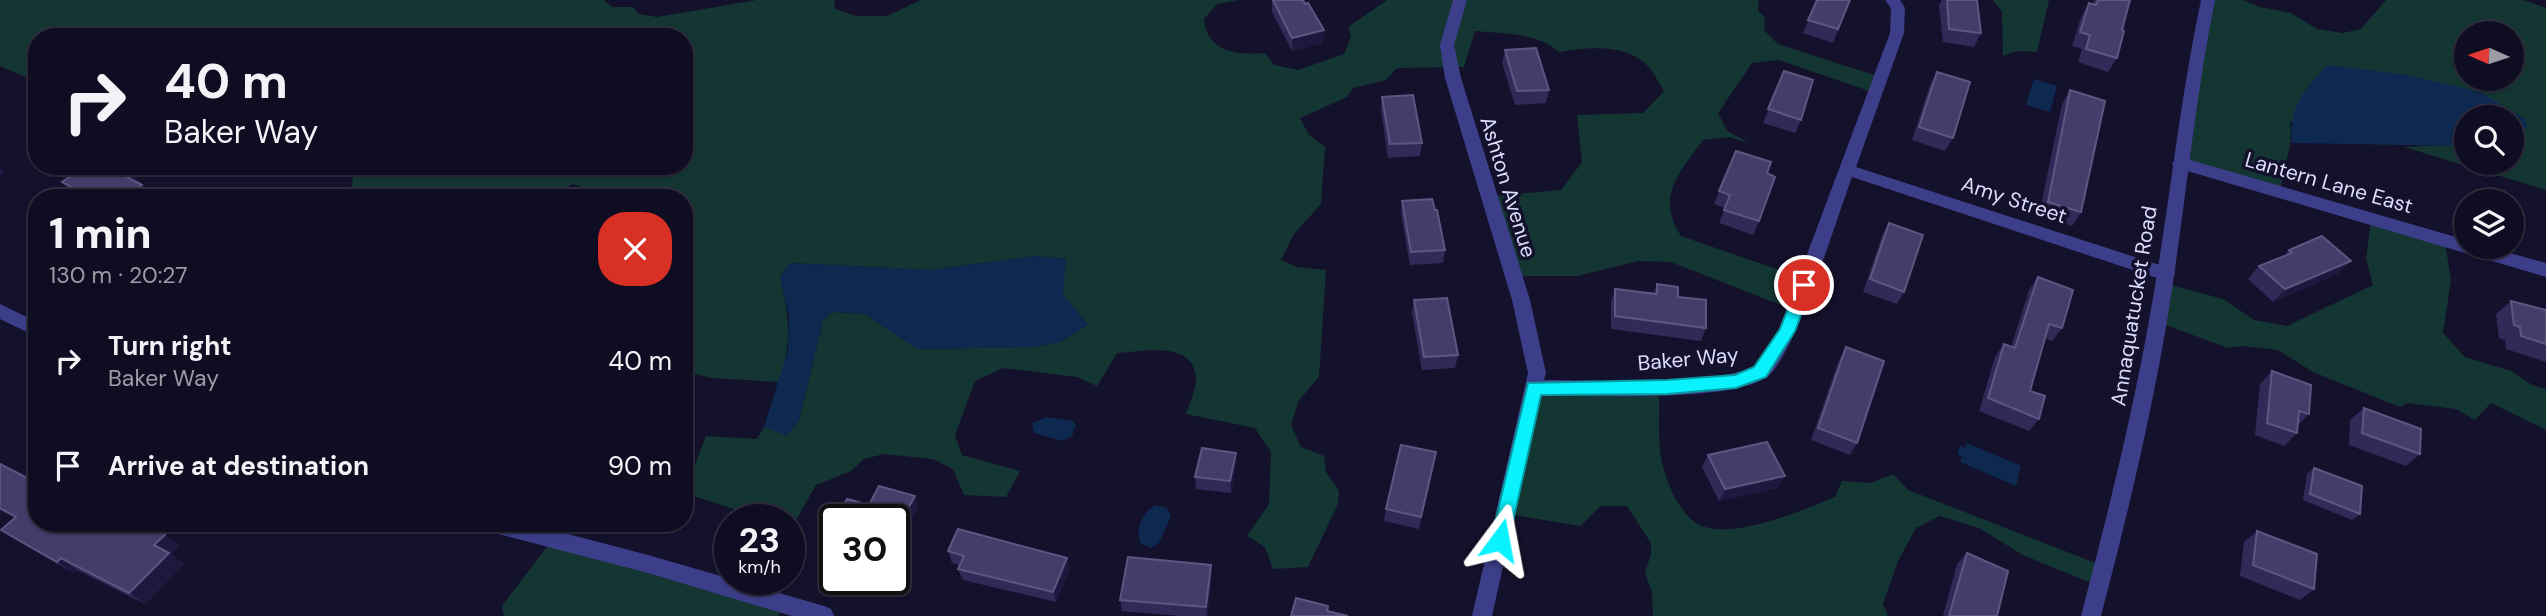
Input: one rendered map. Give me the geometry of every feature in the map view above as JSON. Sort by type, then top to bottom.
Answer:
[{"type":"street","name":"Ashton Avenue","points":[[1460,0],[1447,45],[1453,78],[1521,300],[1537,373],[1534,388]]},
{"type":"street","name":"Baker Way","points":[[1534,388],[1667,387],[1736,382],[1760,372],[1787,331],[1897,33],[1898,8],[1892,0]]},
{"type":"street","name":"Annaquatucket Road","points":[[2091,616],[2128,476],[2166,274],[2186,108],[2208,0]]},
{"type":"street","name":"Lantern Lane East","points":[[2180,163],[2454,243]]},
{"type":"street","name":"Amy Street","points":[[1848,170],[2166,274]]},
{"type":"street","name":"Lantern Lane East","points":[[2508,259],[2546,270]]},
{"type":"street","points":[[0,311],[28,325]]},
{"type":"street","points":[[1482,616],[1534,388]]},
{"type":"street","points":[[525,532],[648,564],[786,611],[824,616]]},
{"type":"green space","points":[[0,0],[604,0],[612,7],[633,7],[639,14],[657,17],[757,0],[834,0],[835,9],[856,16],[887,16],[921,0],[1239,0],[1217,4],[1204,19],[1211,39],[1226,50],[1265,53],[1274,65],[1298,70],[1344,54],[1351,37],[1348,27],[1387,0],[1759,0],[1758,10],[1765,18],[1764,30],[1778,44],[1877,76],[1872,92],[1779,60],[1752,63],[1718,113],[1727,131],[1749,143],[1729,137],[1703,140],[1674,185],[1670,196],[1670,209],[1681,236],[1802,278],[1791,309],[1671,262],[1638,261],[1577,276],[1515,276],[1491,196],[1561,190],[1582,162],[1577,115],[1643,113],[1664,91],[1649,67],[1630,54],[1619,50],[1594,48],[1559,52],[1530,37],[1475,31],[1464,67],[1397,68],[1386,80],[1353,88],[1347,97],[1300,118],[1309,135],[1325,147],[1321,204],[1294,234],[1281,260],[1297,267],[1326,270],[1319,377],[1299,400],[1291,425],[1301,447],[1324,456],[1326,472],[1339,491],[1338,504],[1308,567],[1273,569],[1265,547],[1247,536],[1269,504],[1271,452],[1255,428],[1186,414],[1196,381],[1193,365],[1176,353],[1165,351],[1117,353],[1097,386],[1077,377],[1003,368],[975,381],[955,435],[962,455],[1020,471],[1006,497],[964,495],[953,469],[933,459],[884,454],[864,459],[851,471],[816,485],[805,504],[718,504],[693,496],[693,470],[706,436],[757,439],[764,427],[787,435],[799,420],[823,320],[833,312],[865,314],[918,349],[1034,347],[1060,342],[1088,325],[1062,294],[1066,259],[1034,256],[930,270],[790,263],[780,277],[786,306],[788,341],[779,382],[711,378],[693,373],[693,189],[589,189],[573,184],[564,189],[350,189],[353,175],[693,175],[693,28],[28,28],[28,78],[0,66]]},
{"type":"green space","points":[[1993,0],[2049,0],[2037,52],[2016,51],[2003,56],[2002,12]]},
{"type":"green space","points":[[2208,0],[2243,0],[2260,7],[2291,13],[2317,29],[2343,33],[2361,29],[2386,0],[2523,0],[2546,8],[2546,190],[2496,175],[2524,175],[2524,128],[2527,127],[2524,125],[2524,105],[2497,105],[2480,92],[2290,122],[2291,141],[2280,190],[2189,167]]},
{"type":"green space","points":[[2454,145],[2454,162],[2404,147]]},
{"type":"green space","points":[[2371,221],[2445,243],[2451,280],[2443,333],[2465,357],[2511,371],[2532,385],[2546,389],[2546,430],[2491,403],[2475,420],[2456,409],[2407,403],[2400,407],[2313,372],[2278,350],[2243,346],[2228,348],[2158,322],[2163,283],[2223,299],[2254,320],[2287,326],[2373,285],[2366,258]]},
{"type":"green space","points":[[1659,388],[1662,463],[1670,488],[1679,504],[1696,523],[1710,528],[1745,527],[1835,497],[1842,481],[1871,483],[1893,474],[1908,490],[2098,564],[2096,585],[2023,555],[1979,528],[1940,516],[1916,528],[1898,561],[1883,604],[1888,616],[1653,616],[1652,592],[1645,573],[1651,554],[1651,543],[1627,506],[1601,506],[1580,526],[1508,514],[1533,389]]},
{"type":"green space","points":[[549,544],[714,592],[714,595],[723,595],[781,612],[778,616],[504,616],[502,606]]},
{"type":"water","points":[[2328,65],[2408,75],[2454,86],[2454,91],[2480,92],[2502,105],[2454,105],[2454,146],[2292,143],[2295,109],[2312,82]]},
{"type":"water","points":[[2034,79],[2057,86],[2050,112],[2026,105]]},
{"type":"water","points":[[1034,256],[1066,259],[1063,294],[1088,325],[1060,342],[1034,347],[917,349],[865,314],[833,312],[823,320],[799,420],[787,436],[764,427],[788,350],[789,316],[780,277],[790,263],[930,270]]},
{"type":"water","points":[[1046,417],[1073,421],[1076,425],[1072,436],[1062,441],[1034,433],[1032,423]]},
{"type":"water","points":[[1967,443],[2021,466],[2016,486],[1960,462],[1962,457],[1957,454],[1960,446],[1965,448]]},
{"type":"water","points":[[1156,505],[1167,508],[1171,516],[1159,543],[1151,548],[1141,544],[1139,527],[1144,516]]},
{"type":"building","points":[[1273,0],[1303,0],[1305,4],[1308,3],[1324,30],[1292,38]]},
{"type":"building","points":[[1817,0],[1850,0],[1838,29],[1808,20]]},
{"type":"building","points":[[1947,0],[1977,0],[1981,33],[1949,29]]},
{"type":"building","points":[[2098,0],[2130,0],[2117,58],[2086,49],[2090,35],[2080,32],[2089,3],[2096,5]]},
{"type":"building","points":[[1536,48],[1549,90],[1517,91],[1505,50]]},
{"type":"building","points":[[1784,71],[1813,80],[1801,120],[1768,109]]},
{"type":"building","points":[[1937,72],[1970,82],[1953,138],[1919,127]]},
{"type":"building","points":[[2070,90],[2105,101],[2081,212],[2048,202]]},
{"type":"building","points":[[1413,95],[1422,143],[1390,144],[1382,97]]},
{"type":"building","points":[[1736,151],[1771,162],[1767,173],[1775,177],[1759,221],[1724,210],[1730,195],[1719,191]]},
{"type":"building","points":[[73,175],[126,175],[142,185],[136,189],[68,189],[71,187],[62,182]]},
{"type":"building","points":[[1432,199],[1437,210],[1445,250],[1411,252],[1402,201]]},
{"type":"building","points":[[1889,223],[1923,235],[1904,292],[1870,279]]},
{"type":"building","points":[[2322,236],[2351,261],[2285,289],[2259,266],[2292,253],[2289,250]]},
{"type":"building","points":[[2038,277],[2073,290],[2062,328],[2049,324],[2030,391],[2045,396],[2039,419],[1988,398],[2004,344],[2015,348]]},
{"type":"building","points":[[1657,284],[1678,287],[1678,297],[1706,300],[1706,328],[1615,316],[1615,289],[1657,294]]},
{"type":"building","points":[[1447,298],[1458,355],[1424,357],[1414,300]]},
{"type":"building","points":[[2511,301],[2546,310],[2546,344],[2521,336],[2520,327],[2514,325]]},
{"type":"building","points":[[1846,347],[1884,361],[1857,443],[1818,428]]},
{"type":"building","points":[[2272,371],[2311,385],[2309,414],[2299,411],[2297,433],[2267,423]]},
{"type":"building","points":[[2364,408],[2421,429],[2420,454],[2362,433]]},
{"type":"building","points":[[1767,442],[1785,476],[1725,489],[1708,455]]},
{"type":"building","points":[[1401,445],[1436,452],[1421,517],[1386,509]]},
{"type":"building","points":[[1202,448],[1236,453],[1230,481],[1195,477]]},
{"type":"building","points":[[0,464],[28,478],[28,532],[159,532],[165,535],[154,545],[169,553],[129,593],[61,558],[57,562],[1,530],[16,517],[0,508]]},
{"type":"building","points":[[2314,468],[2362,486],[2360,514],[2310,494]]},
{"type":"building","points":[[879,486],[915,496],[910,505],[870,504]]},
{"type":"building","points":[[847,499],[865,504],[844,504]]},
{"type":"building","points":[[958,529],[1067,558],[1053,592],[958,569],[964,556],[948,551]]},
{"type":"building","points":[[2257,531],[2317,554],[2314,589],[2253,565]]},
{"type":"building","points":[[1967,553],[2008,571],[1997,616],[1949,616]]},
{"type":"building","points":[[1128,557],[1211,565],[1206,607],[1120,600]]},
{"type":"building","points":[[1296,598],[1328,606],[1327,611],[1348,616],[1291,616]]},
{"type":"route","points":[[1500,540],[1534,388],[1667,387],[1736,382],[1760,372],[1787,331],[1804,285]]}]
